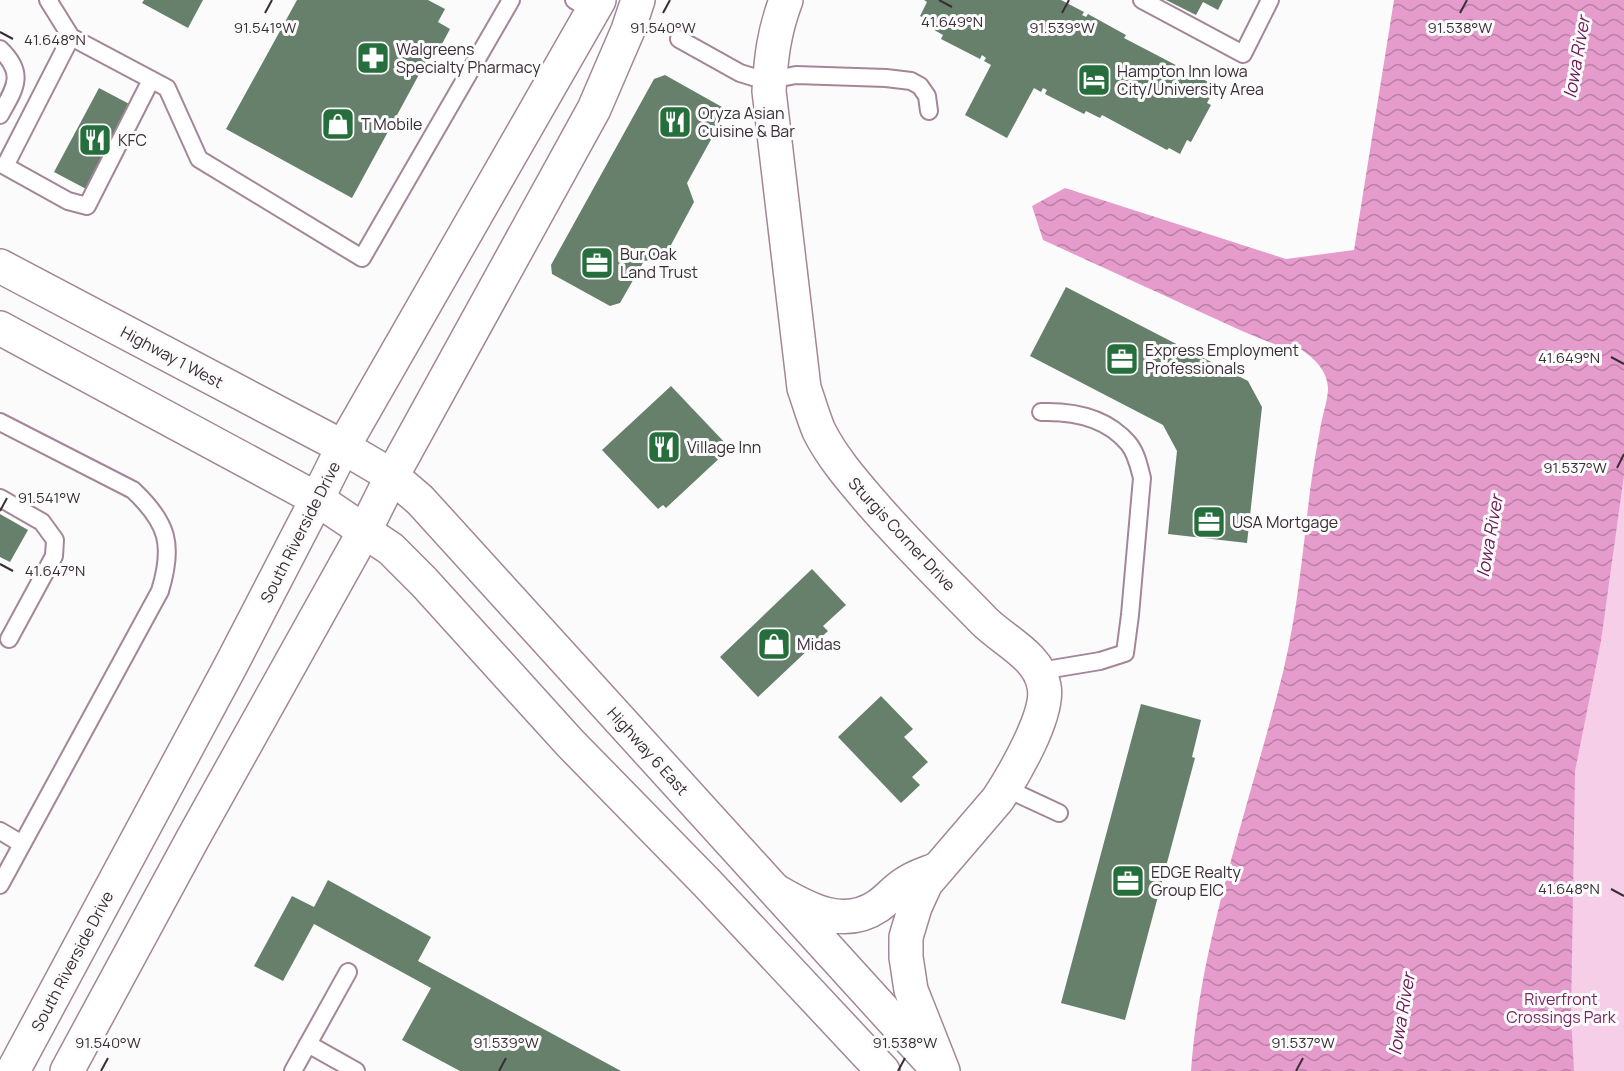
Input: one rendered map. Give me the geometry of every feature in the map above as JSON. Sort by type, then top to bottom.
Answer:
[{"type":"main road","points":[[67,1071],[594,109],[628,30],[638,0]]},
{"type":"main road","name":"Sturgis Corner Drive","points":[[786,0],[776,26],[771,59],[773,135],[804,388],[819,431],[850,478],[886,520],[995,632],[1028,658],[1040,671]]},
{"type":"main road","name":"South Riverside Drive","points":[[13,1071],[219,687],[343,447],[589,4]]},
{"type":"main road","name":"Highway 1 West","points":[[0,266],[343,447]]},
{"type":"main road","points":[[0,328],[317,499],[391,549],[424,582],[570,743],[707,883],[884,1071]]},
{"type":"main road","name":"Highway 6 East","points":[[343,447],[392,476],[420,500],[941,1071]]},
{"type":"main road","points":[[941,1071],[911,990],[906,957],[906,938],[915,907],[926,883],[998,800],[1030,742],[1041,711],[1045,689],[1040,671]]},
{"type":"main road","points":[[774,889],[819,913],[843,918],[862,914],[878,906],[911,879],[937,869]]},
{"type":"lane","points":[[48,0],[71,37],[167,88],[199,159],[362,258],[510,0]]},
{"type":"lane","points":[[1142,0],[1243,54],[1270,0]]},
{"type":"lane","points":[[71,37],[5,166],[68,201],[87,206],[151,80]]},
{"type":"lane","points":[[679,39],[740,73],[770,80],[796,75],[902,78],[920,86],[927,96],[929,111]]},
{"type":"lane","points":[[0,49],[13,62],[16,87],[0,115]]},
{"type":"lane","points":[[1040,671],[1100,661],[1125,653],[1142,478],[1138,462],[1128,443],[1112,430],[1087,416],[1065,411],[1041,412]]},
{"type":"lane","points":[[0,422],[133,490],[149,505],[162,525],[167,547],[167,569],[160,591],[0,885]]},
{"type":"lane","points":[[0,498],[42,522],[55,540],[54,556],[9,639]]},
{"type":"lane","points":[[1005,788],[1059,813]]},
{"type":"lane","points":[[0,831],[22,844]]},
{"type":"lane","points":[[293,1071],[348,972]]},
{"type":"lane","points":[[308,1044],[356,1071]]},
{"type":"green space","name":"Riverfront Crossings Park","points":[[1624,318],[1624,1071],[1486,1071]]},
{"type":"water","name":"Iowa River","points":[[1394,0],[1624,0],[1624,475],[1601,641],[1575,771],[1571,1016],[1574,1071],[1191,1071],[1196,1024],[1214,928],[1278,692],[1289,642],[1298,592],[1312,474],[1327,397],[1327,380],[1321,367],[1293,344],[1284,348],[1242,331],[1043,240],[1032,206],[1065,188],[1286,259],[1354,250]]},
{"type":"building","points":[[144,0],[203,0],[188,28],[142,3]]},
{"type":"building","points":[[297,0],[428,0],[445,9],[438,22],[450,29],[433,61],[428,58],[352,198],[226,129]]},
{"type":"building","name":"Hampton Inn Iowa City/University Area","points":[[924,0],[1061,0],[1084,12],[1082,15],[1086,17],[1088,14],[1126,35],[1124,38],[1216,86],[1207,103],[1211,105],[1191,142],[1187,140],[1180,154],[1169,148],[1167,150],[1102,115],[1100,118],[1086,111],[1084,114],[1045,94],[1047,90],[1043,88],[1041,92],[1034,88],[1007,138],[965,115],[991,65],[984,61],[986,58],[982,55],[980,59],[941,39],[943,35],[929,27],[932,22],[920,16],[927,2]]},
{"type":"building","points":[[1166,0],[1223,0],[1218,10],[1203,2],[1196,15]]},
{"type":"building","points":[[665,75],[722,107],[724,116],[687,183],[694,202],[664,258],[644,261],[620,303],[610,306],[552,274],[551,265],[654,79]]},
{"type":"building","name":"KFC","points":[[99,88],[135,107],[90,191],[54,172]]},
{"type":"building","points":[[1066,287],[1248,381],[1262,407],[1247,543],[1168,534],[1177,451],[1163,425],[1030,356]]},
{"type":"building","name":"Village Inn","points":[[671,386],[727,445],[720,451],[724,454],[666,508],[663,505],[658,509],[602,450]]},
{"type":"building","points":[[0,514],[28,530],[10,562],[0,557]]},
{"type":"building","name":"Midas","points":[[812,569],[846,605],[823,626],[828,631],[758,697],[720,657]]},
{"type":"building","points":[[881,696],[913,729],[904,737],[928,762],[912,777],[920,785],[901,803],[838,737]]},
{"type":"building","name":"EDGE Realty Group EIC","points":[[1141,704],[1201,720],[1192,757],[1195,758],[1125,1020],[1061,1003]]},
{"type":"building","points":[[328,880],[431,937],[418,961],[621,1071],[460,1071],[402,1040],[431,988],[314,924],[283,981],[254,966],[292,896],[314,907]]},
{"type":"place","name":"Walgreens Specialty Pharmacy","points":[[373,58]]},
{"type":"place","name":"Hampton Inn Iowa City/University Area","points":[[1094,80]]},
{"type":"place","name":"Oryza Asian Cuisine & Bar","points":[[675,122]]},
{"type":"place","name":"T Mobile","points":[[338,124]]},
{"type":"place","name":"KFC","points":[[95,140]]},
{"type":"place","name":"Bur Oak Land Trust","points":[[597,263]]},
{"type":"place","name":"Express Employment Professionals","points":[[1122,359]]},
{"type":"place","name":"Village Inn","points":[[664,447]]},
{"type":"place","name":"USA Mortgage","points":[[1209,522]]},
{"type":"place","name":"Midas","points":[[774,644]]},
{"type":"place","name":"EDGE Realty Group EIC","points":[[1128,881]]}]
